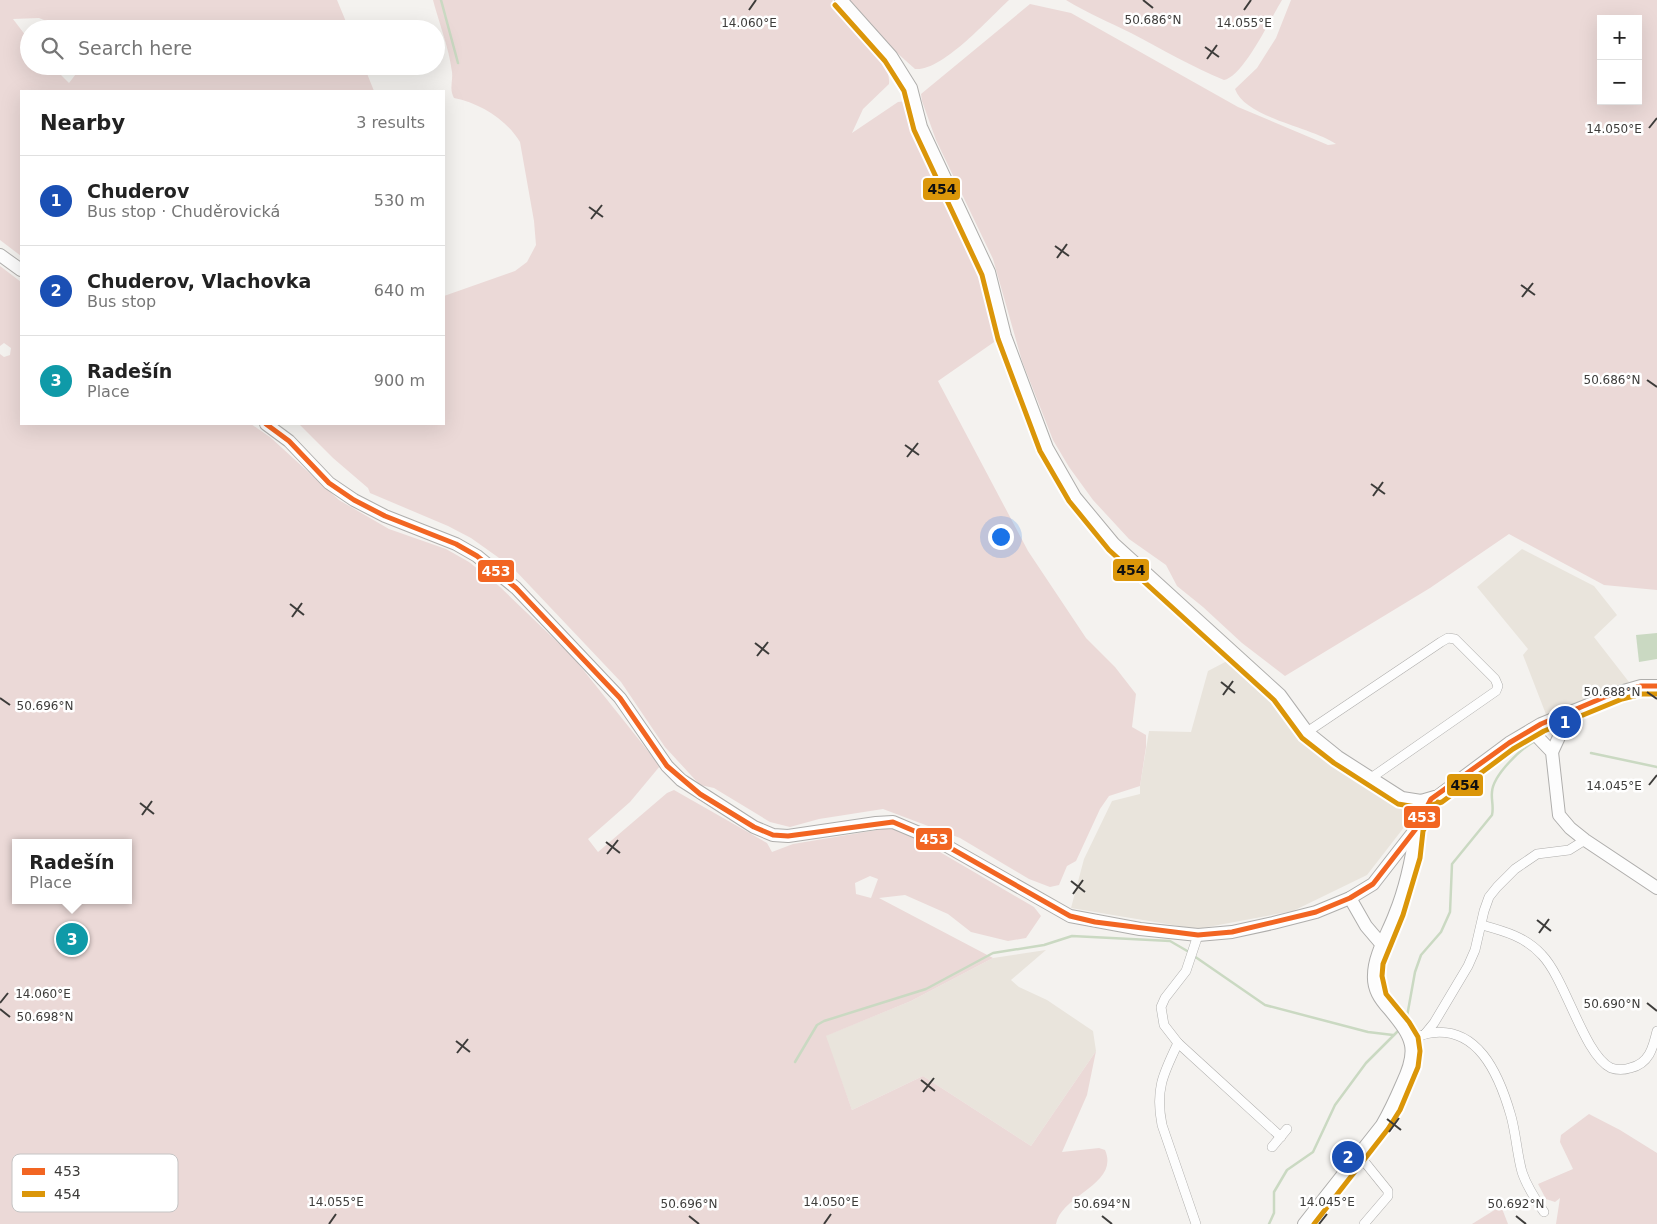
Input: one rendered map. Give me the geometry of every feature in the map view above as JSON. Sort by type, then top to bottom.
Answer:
[{"type":"street","points":[[841,0],[891,56],[910,88],[921,126],[989,272],[1005,336],[1047,448],[1075,497],[1114,544],[1280,695],[1307,732],[1338,757],[1402,798],[1412,800],[1431,799]]},
{"type":"street","points":[[0,255],[20,269]]},
{"type":"street","points":[[267,425],[289,440],[329,483],[354,500],[385,516],[456,544],[477,556],[516,588],[620,698],[667,766],[700,794],[754,827],[773,835],[788,836],[876,822],[893,822],[938,841],[1070,916],[1122,926],[1198,935],[1232,932],[1316,912],[1350,898],[1373,884],[1416,829],[1431,799],[1509,743],[1546,740]]},
{"type":"street","points":[[1307,732],[1441,642],[1448,638],[1455,639],[1495,679],[1498,686],[1496,690],[1371,778]]},
{"type":"street","points":[[1657,686],[1641,686],[1620,692],[1557,717],[1546,740],[1559,815],[1570,828],[1585,840],[1657,888]]},
{"type":"street","points":[[1546,740],[1557,717]]},
{"type":"street","points":[[1304,1224],[1359,1155],[1393,1107],[1411,1065],[1413,1051],[1406,1032],[1379,997],[1375,987],[1374,976],[1413,856],[1416,829]]},
{"type":"street","points":[[1425,1034],[1434,1023],[1468,966],[1489,897],[1515,869],[1537,854],[1570,850],[1585,840]]},
{"type":"street","points":[[1350,898],[1366,926],[1383,946]]},
{"type":"street","points":[[1482,925],[1517,936],[1542,954],[1554,968],[1597,1056],[1611,1068],[1622,1070],[1633,1068],[1649,1057],[1657,1031]]},
{"type":"street","points":[[1198,935],[1186,971],[1165,998],[1161,1007],[1164,1024],[1178,1043],[1281,1137]]},
{"type":"street","points":[[1406,1032],[1425,1034],[1449,1031],[1481,1051],[1493,1071],[1511,1116],[1522,1172],[1530,1190],[1544,1212]]},
{"type":"street","points":[[1178,1043],[1158,1094],[1159,1110],[1162,1125],[1196,1224]]},
{"type":"street","points":[[1272,1147],[1287,1129]]},
{"type":"street","points":[[1359,1155],[1388,1192],[1388,1196],[1364,1224]]},
{"type":"shaded area","points":[[0,0],[337,0],[345,20],[13,19],[20,28],[20,75],[61,75],[69,83],[75,75],[368,75],[374,90],[20,90],[20,255],[0,240]]},
{"type":"shaded area","points":[[433,0],[832,0],[869,39],[884,62],[889,84],[863,109],[852,133],[898,102],[906,101],[938,176],[937,182],[957,220],[973,259],[997,340],[938,381],[1028,551],[1086,638],[1115,667],[1136,694],[1132,727],[1146,735],[1140,786],[1109,796],[1100,809],[1076,861],[1067,866],[1059,885],[1050,887],[1029,879],[960,838],[883,809],[819,819],[790,827],[770,822],[714,788],[700,785],[665,747],[621,682],[513,568],[471,538],[448,526],[370,493],[368,488],[333,458],[300,425],[445,425],[445,296],[515,271],[527,262],[536,245],[534,221],[520,142],[508,127],[483,108],[454,98],[451,63],[445,42],[445,20],[439,20]]},
{"type":"shaded area","points":[[849,0],[1009,0],[978,31],[951,53],[926,68],[915,69],[886,43]]},
{"type":"shaded area","points":[[1066,0],[1282,0],[1248,58],[1240,69],[1224,80]]},
{"type":"shaded area","points":[[1291,0],[1657,0],[1657,590],[1604,585],[1509,534],[1430,588],[1285,676],[1242,643],[1177,586],[1166,565],[1129,539],[1093,500],[1069,467],[1053,440],[1022,361],[993,259],[936,140],[921,94],[1030,4],[1071,13],[1238,107],[1328,145],[1336,144],[1311,132],[1265,115],[1241,99],[1235,89],[1257,68],[1276,38]]},
{"type":"shaded area","points":[[0,266],[20,281],[20,425],[252,425],[270,437],[339,500],[389,529],[446,549],[469,562],[499,586],[573,657],[660,766],[630,802],[588,839],[598,852],[667,793],[674,790],[767,843],[772,852],[793,844],[889,828],[904,831],[1034,907],[1041,916],[1026,938],[1008,941],[971,932],[948,914],[905,895],[879,898],[993,958],[911,1001],[826,1036],[852,1110],[923,1076],[1031,1146],[1096,1051],[1087,1095],[1062,1152],[1099,1148],[1105,1150],[1107,1162],[1104,1172],[1097,1181],[1068,1205],[1060,1214],[1056,1224],[0,1224],[0,354],[4,357],[10,355],[11,348],[4,343],[0,346]],"holes":[[[870,876],[878,879],[871,898],[856,894],[855,883]]]},
{"type":"shaded area","points":[[1522,549],[1594,586],[1617,615],[1594,637],[1629,682],[1547,717],[1523,655],[1528,649],[1477,587]]},
{"type":"shaded area","points":[[1657,633],[1657,659],[1639,662],[1636,635]]},
{"type":"shaded area","points":[[1231,659],[1283,709],[1395,801],[1419,808],[1367,875],[1293,911],[1197,929],[1071,908],[1084,859],[1112,801],[1140,794],[1149,731],[1191,732],[1208,671]]},
{"type":"shaded area","points":[[1046,950],[1011,980],[1019,987],[1047,1000],[1093,1031],[1096,1051],[1031,1146],[923,1076],[852,1110],[825,1036],[911,1001],[993,958]]},
{"type":"shaded area","points":[[1589,1114],[1620,1130],[1657,1153],[1657,1224],[1556,1224],[1560,1198],[1555,1202],[1546,1199],[1538,1184],[1573,1169],[1560,1142],[1561,1135]]},
{"type":"shaded area","points":[[1501,1206],[1508,1224],[1472,1224]]},
{"type":"waterway","points":[[441,0],[458,63]]},
{"type":"waterway","points":[[1406,1022],[1415,972],[1421,955],[1441,932],[1450,912],[1452,864],[1492,815],[1492,792],[1497,778],[1516,755],[1537,740]]},
{"type":"waterway","points":[[1591,753],[1657,767]]},
{"type":"waterway","points":[[795,1062],[817,1025],[824,1021],[926,989],[993,953],[1044,945],[1072,936],[1170,941],[1189,952]]},
{"type":"waterway","points":[[1194,956],[1265,1005],[1368,1032],[1393,1035]]},
{"type":"waterway","points":[[1269,1224],[1274,1213],[1274,1192],[1287,1170],[1313,1152],[1335,1105],[1366,1063],[1399,1030]]},
{"type":"transit line","name":"454","points":[[835,5],[885,61],[904,91],[914,130],[982,275],[998,339],[1040,451],[1069,501],[1109,550],[1274,700],[1302,738],[1334,763],[1398,804],[1422,808],[1442,802],[1513,749],[1544,731],[1622,699],[1642,694],[1657,694]]},
{"type":"transit line","name":"453","points":[[267,425],[289,441],[329,483],[354,500],[385,516],[456,544],[477,556],[516,588],[620,698],[667,766],[700,794],[754,827],[773,835],[788,836],[893,822],[938,841],[1070,916],[1095,922],[1198,935],[1232,932],[1316,912],[1350,898],[1373,884],[1415,830],[1431,799],[1509,743],[1541,724],[1607,696],[1641,686],[1657,686]]},
{"type":"transit line","name":"454","points":[[1314,1224],[1388,1129],[1400,1110],[1418,1067],[1420,1051],[1418,1037],[1409,1022],[1386,994],[1382,976],[1383,964],[1403,915],[1420,858],[1423,831],[1438,802]]},
{"type":"place","name":"Chuderov","points":[[1565,722]]},
{"type":"place","name":"Radešín","points":[[72,939]]},
{"type":"place","name":"Chuderov, Vlachovka","points":[[1348,1157]]}]
